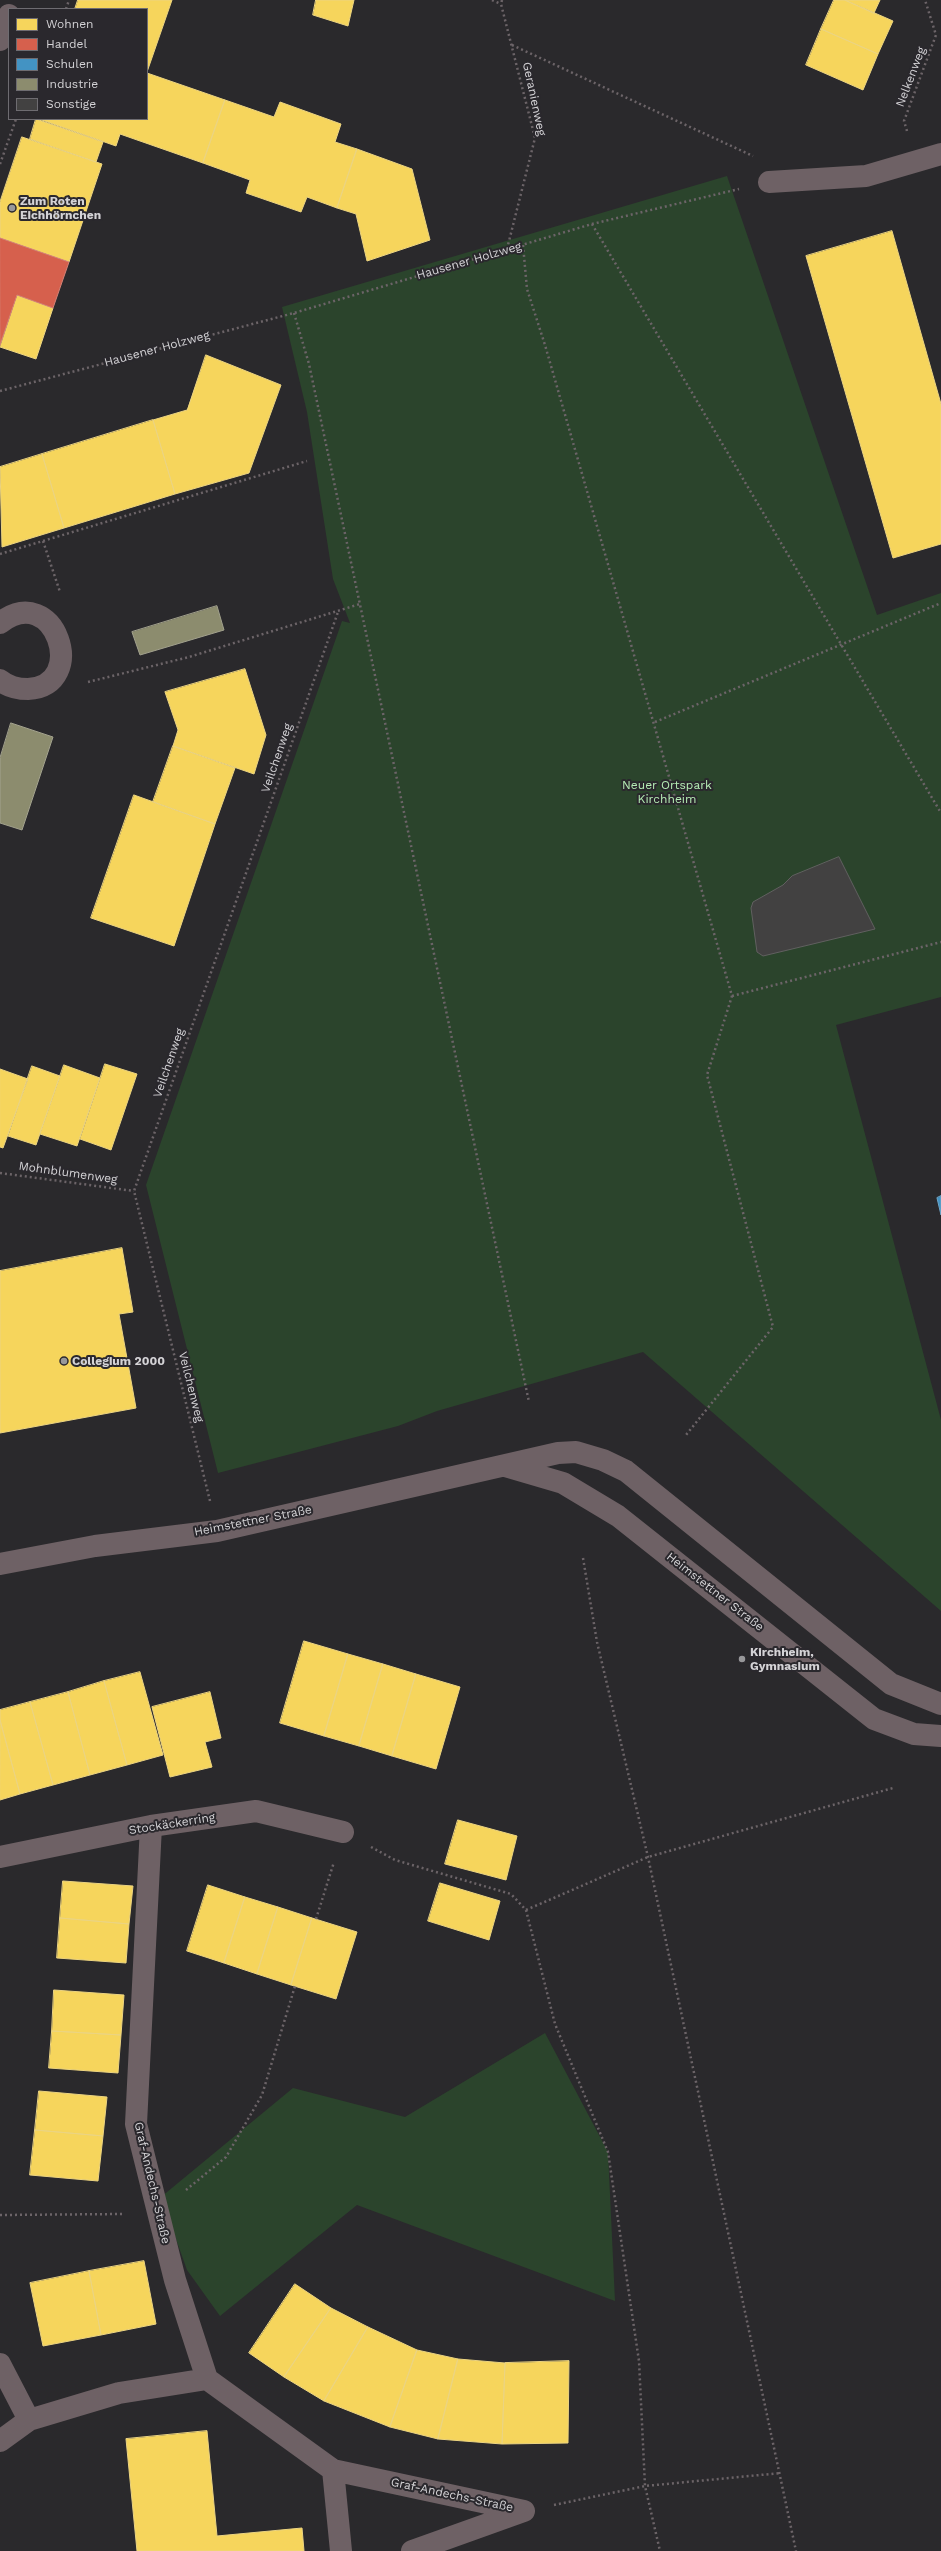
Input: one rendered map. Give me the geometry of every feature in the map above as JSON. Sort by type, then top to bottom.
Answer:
[{"type":"street","points":[[0,40],[8,18]]},
{"type":"street","points":[[770,182],[866,176],[916,160],[941,154]]},
{"type":"street","points":[[0,623],[11,616],[24,614],[36,616],[47,621],[56,631],[61,643],[62,656],[55,674],[49,680],[32,689],[12,687],[0,680]]},
{"type":"street","name":"Heimstettner Straße","points":[[0,1564],[95,1546],[217,1531],[558,1453],[576,1452],[604,1460],[626,1470],[891,1684],[941,1704]]},
{"type":"street","name":"Heimstettner Straße","points":[[504,1466],[563,1483],[618,1516],[874,1719],[914,1734],[941,1736]]},
{"type":"street","name":"Stockäckerring","points":[[0,1857],[151,1826],[256,1811],[343,1832]]},
{"type":"street","name":"Graf-Andechs-Straße","points":[[151,1826],[136,2124],[174,2280],[207,2379],[333,2470],[524,2510]]},
{"type":"street","points":[[0,2364],[29,2420]]},
{"type":"street","points":[[0,2441],[29,2420],[120,2393],[207,2379]]},
{"type":"street","points":[[333,2470],[341,2551]]},
{"type":"street","name":"Graf-Andechs-Straße","points":[[412,2551],[524,2510]]},
{"type":"path","points":[[492,0],[501,4]]},
{"type":"path","name":"Geranienweg","points":[[502,0],[501,4],[536,138],[507,249]]},
{"type":"path","name":"Nelkenweg","points":[[916,160],[904,121],[936,35],[925,0]]},
{"type":"path","points":[[512,45],[760,160],[770,182]]},
{"type":"path","points":[[0,164],[16,120]]},
{"type":"path","name":"Hausener Holzweg","points":[[0,391],[294,313],[592,224],[770,182]]},
{"type":"path","points":[[592,224],[941,813]]},
{"type":"path","points":[[523,245],[527,289],[545,345],[655,722],[732,996],[707,1075],[773,1327],[686,1435]]},
{"type":"path","points":[[294,313],[309,364],[529,1402]]},
{"type":"path","points":[[0,554],[307,461]]},
{"type":"path","points":[[43,541],[61,595]]},
{"type":"path","points":[[655,722],[941,603]]},
{"type":"path","points":[[55,674],[85,683],[189,657],[360,604]]},
{"type":"path","name":"Veilchenweg","points":[[217,1531],[134,1191],[338,612]]},
{"type":"path","points":[[732,996],[941,942]]},
{"type":"path","name":"Mohnblumenweg","points":[[0,1173],[134,1191]]},
{"type":"path","points":[[583,1558],[597,1642],[648,1857],[781,2472],[796,2551]]},
{"type":"path","points":[[526,1910],[648,1857],[892,1788]]},
{"type":"path","points":[[316,1919],[343,1832],[395,1860],[511,1894],[526,1910],[555,2024],[608,2152],[639,2361],[645,2486],[660,2551]]},
{"type":"path","points":[[0,2215],[158,2214],[226,2157],[262,2095],[295,1986]]},
{"type":"path","points":[[524,2510],[645,2486],[781,2472]]},
{"type":"green space","name":"Neuer Ortspark Kirchheim","points":[[727,176],[877,615],[941,593],[941,997],[836,1025],[941,1420],[941,1611],[643,1352],[437,1411],[398,1426],[218,1473],[146,1185],[342,621],[350,623],[333,579],[307,412],[282,307]]},
{"type":"green space","points":[[545,2033],[608,2152],[615,2301],[357,2205],[220,2316],[187,2270],[161,2197],[293,2088],[405,2117]]},
{"type":"building: Wohnen","points":[[78,0],[172,0],[148,69],[148,8],[75,8]]},
{"type":"building: Wohnen","points":[[316,0],[354,0],[348,26],[313,15]]},
{"type":"building: Wohnen","points":[[834,0],[845,0],[893,21],[878,54],[821,29]]},
{"type":"building: Wohnen","points":[[845,0],[880,0],[874,13]]},
{"type":"building: Wohnen","points":[[821,29],[878,54],[863,90],[806,65]]},
{"type":"building: Wohnen","points":[[148,73],[225,100],[203,163],[120,134],[116,146],[42,120],[148,120]]},
{"type":"building: Wohnen","points":[[225,100],[274,117],[280,102],[341,124],[335,142],[357,149],[337,208],[307,197],[301,212],[246,193],[250,180],[203,163]]},
{"type":"building: Wohnen","points":[[36,120],[39,120],[103,142],[96,162],[30,139]]},
{"type":"building: Wohnen","points":[[22,137],[102,164],[69,262],[0,238],[0,202]]},
{"type":"building: Wohnen","points":[[357,149],[412,169],[430,240],[367,261],[356,214],[337,208]]},
{"type":"building: Wohnen","points":[[892,231],[941,404],[941,544],[893,558],[806,256]]},
{"type":"building: Wohnen","points":[[17,295],[53,308],[36,359],[0,347]]},
{"type":"building: Wohnen","points":[[206,355],[281,385],[249,473],[175,494],[153,420],[187,410]]},
{"type":"building: Wohnen","points":[[153,420],[175,494],[64,528],[42,454]]},
{"type":"building: Wohnen","points":[[42,454],[64,528],[2,547],[0,467]]},
{"type":"building: Wohnen","points":[[245,669],[266,735],[254,774],[173,746],[178,730],[165,692]]},
{"type":"building: Wohnen","points":[[173,746],[235,768],[215,824],[153,802]]},
{"type":"building: Wohnen","points":[[134,795],[215,824],[174,946],[91,918]]},
{"type":"building: Wohnen","points":[[105,1064],[137,1074],[111,1150],[80,1139]]},
{"type":"building: Wohnen","points":[[64,1065],[100,1078],[77,1146],[40,1134]]},
{"type":"building: Wohnen","points":[[32,1066],[60,1076],[36,1145],[8,1136]]},
{"type":"building: Wohnen","points":[[0,1069],[28,1079],[3,1148],[0,1147]]},
{"type":"building: Wohnen","name":"Collegium 2000","points":[[122,1248],[133,1312],[119,1314],[136,1408],[0,1433],[0,1271]]},
{"type":"building: Wohnen","points":[[304,1641],[348,1654],[324,1736],[280,1723]]},
{"type":"building: Wohnen","points":[[348,1654],[383,1664],[359,1746],[324,1736]]},
{"type":"building: Wohnen","points":[[383,1664],[416,1674],[392,1756],[359,1746]]},
{"type":"building: Wohnen","points":[[140,1672],[163,1755],[127,1765],[104,1681]]},
{"type":"building: Wohnen","points":[[416,1674],[460,1687],[436,1769],[392,1756]]},
{"type":"building: Wohnen","points":[[104,1681],[127,1765],[90,1775],[68,1692]]},
{"type":"building: Wohnen","points":[[68,1692],[90,1775],[53,1785],[30,1702]]},
{"type":"building: Wohnen","points":[[210,1692],[221,1738],[205,1742],[212,1767],[170,1777],[152,1707]]},
{"type":"building: Wohnen","points":[[30,1702],[53,1785],[20,1794],[0,1720],[0,1710]]},
{"type":"building: Wohnen","points":[[0,1720],[20,1794],[0,1800]]},
{"type":"building: Wohnen","points":[[458,1820],[517,1836],[506,1880],[445,1864]]},
{"type":"building: Wohnen","points":[[63,1881],[133,1886],[129,1924],[60,1918]]},
{"type":"building: Wohnen","points":[[440,1883],[500,1901],[489,1940],[428,1921]]},
{"type":"building: Wohnen","points":[[208,1885],[245,1897],[224,1963],[187,1951]]},
{"type":"building: Wohnen","points":[[245,1897],[278,1907],[257,1974],[224,1963]]},
{"type":"building: Wohnen","points":[[278,1907],[312,1918],[291,1985],[257,1974]]},
{"type":"building: Wohnen","points":[[60,1918],[129,1924],[126,1963],[57,1958]]},
{"type":"building: Wohnen","points":[[312,1918],[357,1932],[336,1999],[291,1985]]},
{"type":"building: Wohnen","points":[[54,1990],[124,1995],[121,2035],[52,2031]]},
{"type":"building: Wohnen","points":[[52,2031],[121,2035],[118,2073],[49,2068]]},
{"type":"building: Wohnen","points":[[39,2091],[107,2097],[103,2136],[35,2130]]},
{"type":"building: Wohnen","points":[[35,2130],[103,2136],[98,2181],[30,2175]]},
{"type":"building: Wohnen","points":[[144,2261],[156,2324],[101,2335],[89,2271]]},
{"type":"building: Wohnen","points":[[89,2271],[101,2335],[43,2346],[30,2283]]},
{"type":"building: Wohnen","points":[[295,2284],[331,2308],[284,2377],[249,2353]]},
{"type":"building: Wohnen","points":[[331,2308],[368,2327],[324,2401],[284,2377]]},
{"type":"building: Wohnen","points":[[368,2327],[417,2350],[390,2427],[324,2401]]},
{"type":"building: Wohnen","points":[[417,2350],[458,2359],[438,2439],[390,2427]]},
{"type":"building: Wohnen","points":[[458,2359],[505,2363],[502,2444],[438,2439]]},
{"type":"building: Wohnen","points":[[569,2361],[568,2443],[502,2444],[505,2363]]},
{"type":"building: Wohnen","points":[[207,2431],[217,2536],[302,2528],[304,2551],[137,2551],[126,2439]]},
{"type":"building: Handel","points":[[0,238],[69,262],[53,308],[17,295],[0,345]]},
{"type":"building: Schulen","points":[[941,1196],[941,1215],[937,1198]]},
{"type":"building: Industrie","points":[[217,606],[224,630],[140,655],[132,632]]},
{"type":"building: Industrie","points":[[11,723],[53,737],[22,830],[0,823],[0,758]]},
{"type":"building: Sonstige","points":[[839,857],[875,929],[763,956],[757,952],[751,908],[753,902],[783,885],[792,876]]},
{"type":"place","name":"Zum Roten Eichhörnchen","points":[[12,208]]},
{"type":"place","name":"Collegium 2000","points":[[64,1361]]},
{"type":"place","name":"Kirchheim, Gymnasium","points":[[742,1659]]}]
